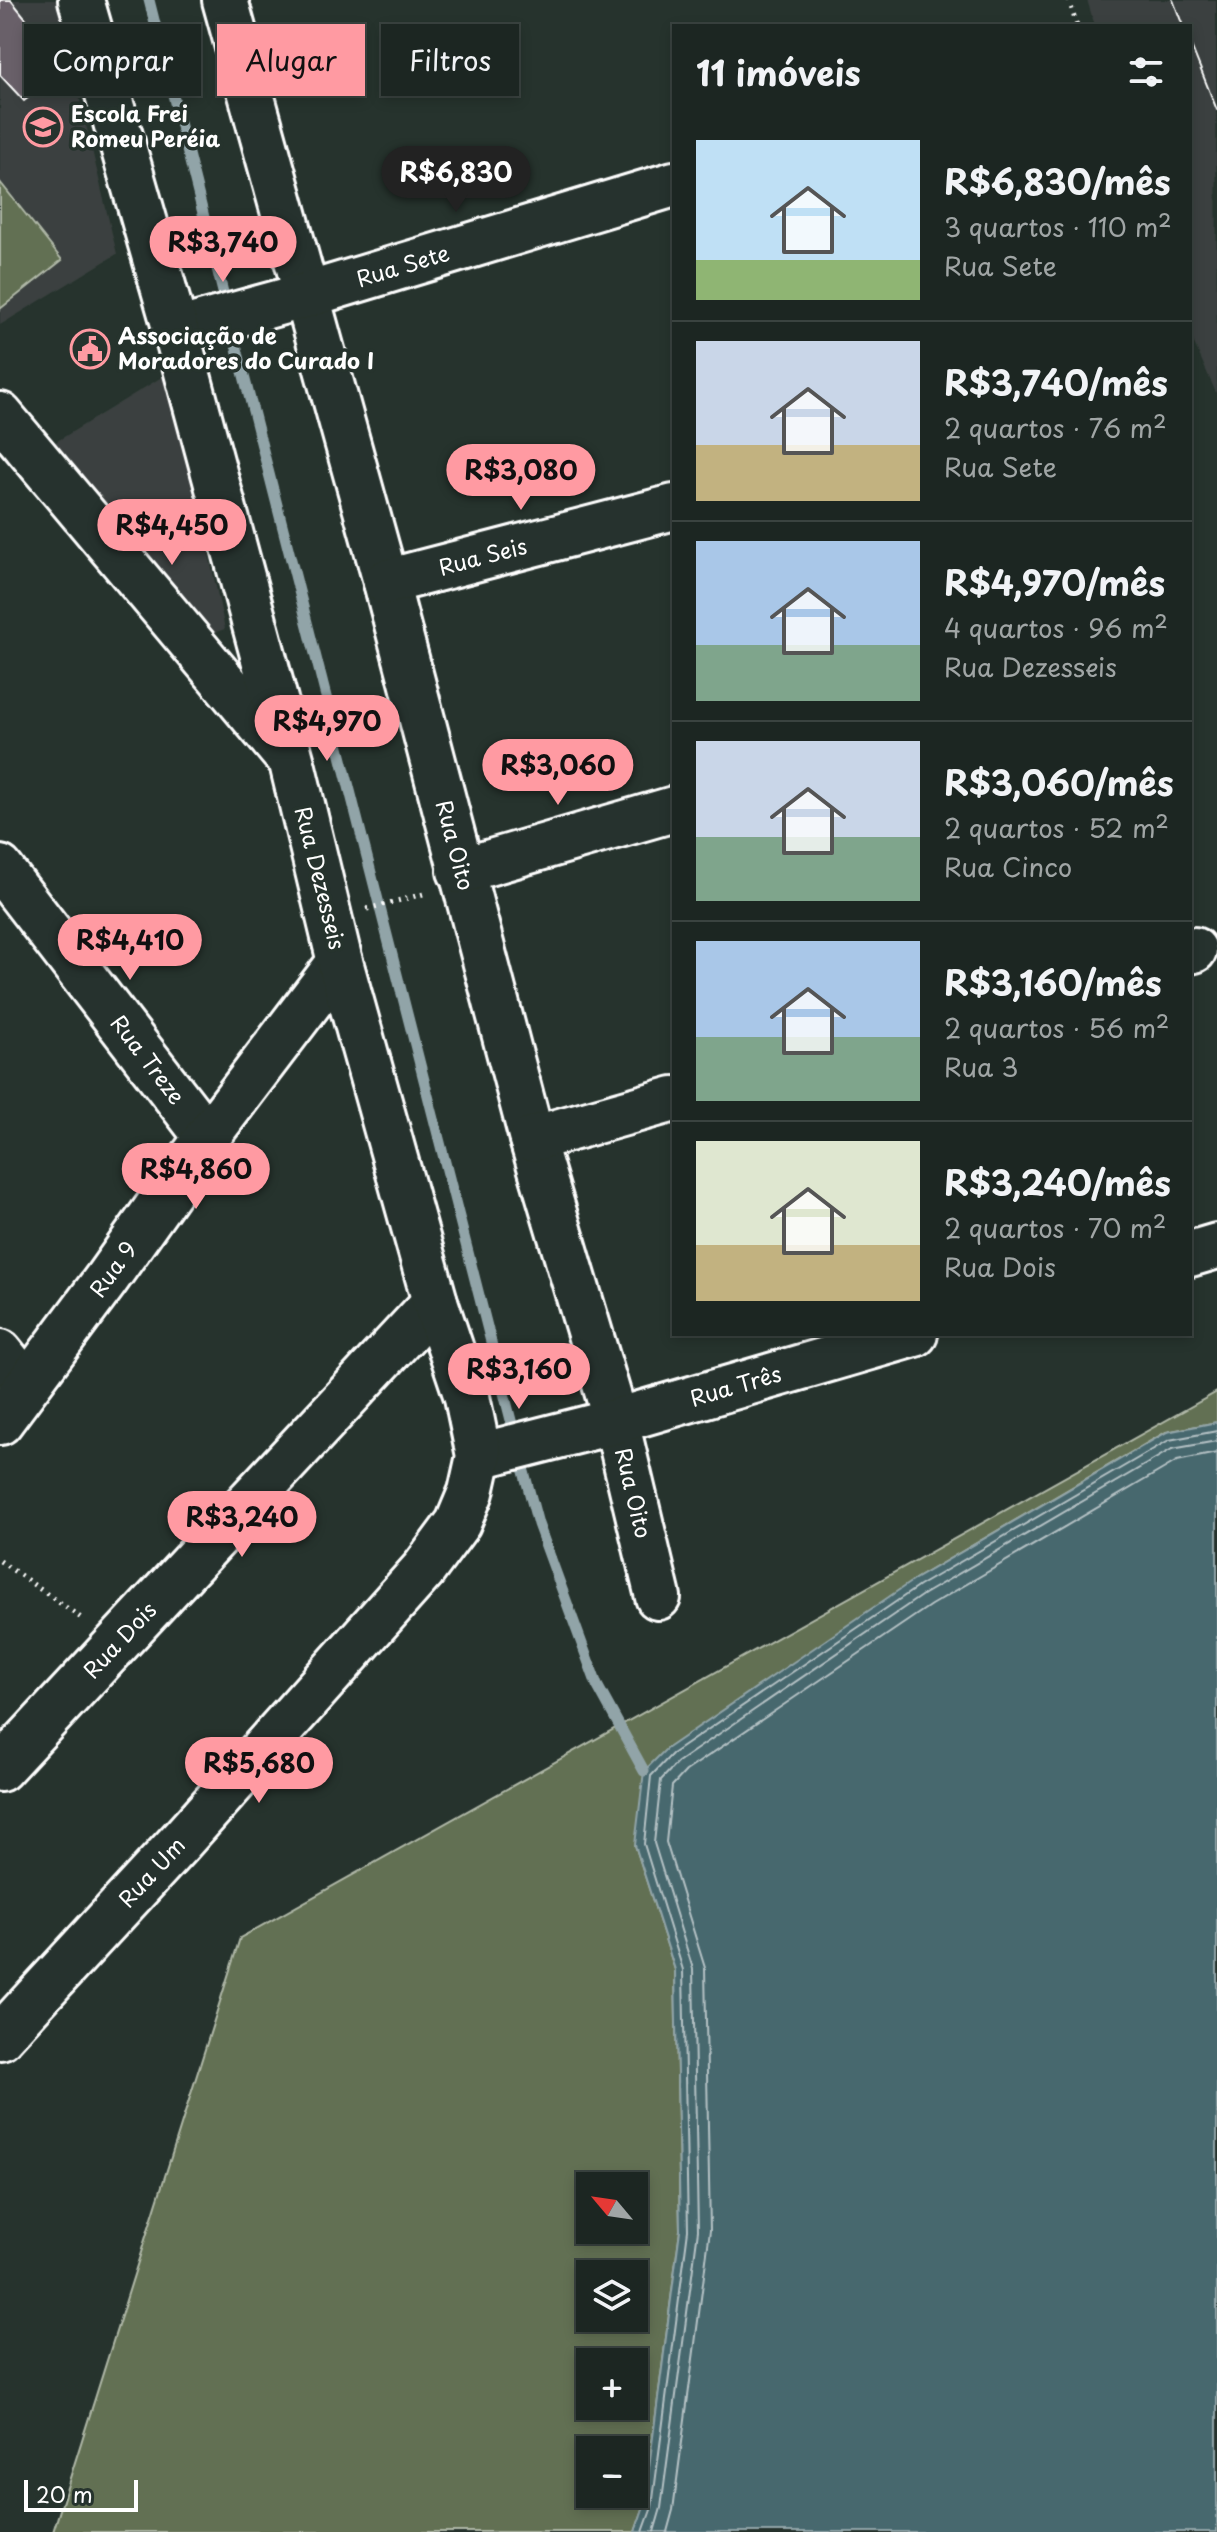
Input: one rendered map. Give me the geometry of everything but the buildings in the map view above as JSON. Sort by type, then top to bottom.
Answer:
[{"type":"street","name":"Rua Dezesseis","points":[[81,0],[192,327],[340,962],[435,1302],[490,1454],[458,1523]]},
{"type":"street","name":"Rua Oito","points":[[225,0],[386,582],[445,882],[532,1139],[616,1421],[658,1597]]},
{"type":"street","name":"Rua Sete","points":[[192,327],[672,185]]},
{"type":"street","points":[[3,424],[292,763]]},
{"type":"street","name":"Rua Seis","points":[[386,582],[672,508]]},
{"type":"street","points":[[445,882],[672,810]]},
{"type":"street","name":"Rua Treze","points":[[0,868],[207,1137]]},
{"type":"street","name":"Rua 9","points":[[0,1422],[13,1368],[105,1281],[207,1137],[340,962]]},
{"type":"street","points":[[532,1139],[672,1100]]},
{"type":"street","points":[[1192,1253],[1217,1246]]},
{"type":"street","name":"Rua Dois","points":[[0,1769],[435,1302]]},
{"type":"street","name":"Rua Três","points":[[490,1454],[616,1421],[908,1336]]},
{"type":"street","name":"Rua Um","points":[[0,2037],[180,1842],[424,1569],[458,1523]]},
{"type":"path","points":[[1069,0],[1076,24]]},
{"type":"path","points":[[358,911],[445,882]]},
{"type":"path","points":[[0,1561],[118,1643]]},
{"type":"shaded area","name":"Escola Frei Romeu Peréia","points":[[0,0],[56,0],[62,24],[24,24],[24,96],[79,96],[117,254],[0,325]]},
{"type":"shaded area","points":[[1087,0],[1216,0],[1217,395],[1192,339],[1192,24],[1094,24]]},
{"type":"shaded area","points":[[170,372],[225,629],[213,633],[49,446]]},
{"type":"green space","points":[[0,182],[62,260],[0,309]]},
{"type":"green space","points":[[1217,1392],[1217,1422],[1166,1432],[915,1579],[635,1845],[675,1970],[680,2230],[648,2475],[648,2436],[576,2436],[576,2508],[643,2508],[635,2532],[53,2532],[240,1938]]},
{"type":"water","points":[[1217,1422],[1217,2532],[635,2532],[643,2508],[648,2508],[648,2475],[680,2230],[675,1970],[635,1845],[644,1771],[666,1749],[915,1579],[1167,1432]]},
{"type":"waterway","points":[[149,0],[227,308]]},
{"type":"waterway","points":[[231,325],[515,1436]]},
{"type":"waterway","points":[[519,1453],[538,1524],[597,1685],[644,1771]]},
{"type":"tram line","points":[[1173,0],[1182,24]]},
{"type":"tram line","points":[[1192,48],[1217,110]]},
{"type":"place","name":"Escola Frei Romeu Peréia","points":[[43,127]]},
{"type":"place","name":"Associação de Moradores do Curado I","points":[[90,349]]}]
